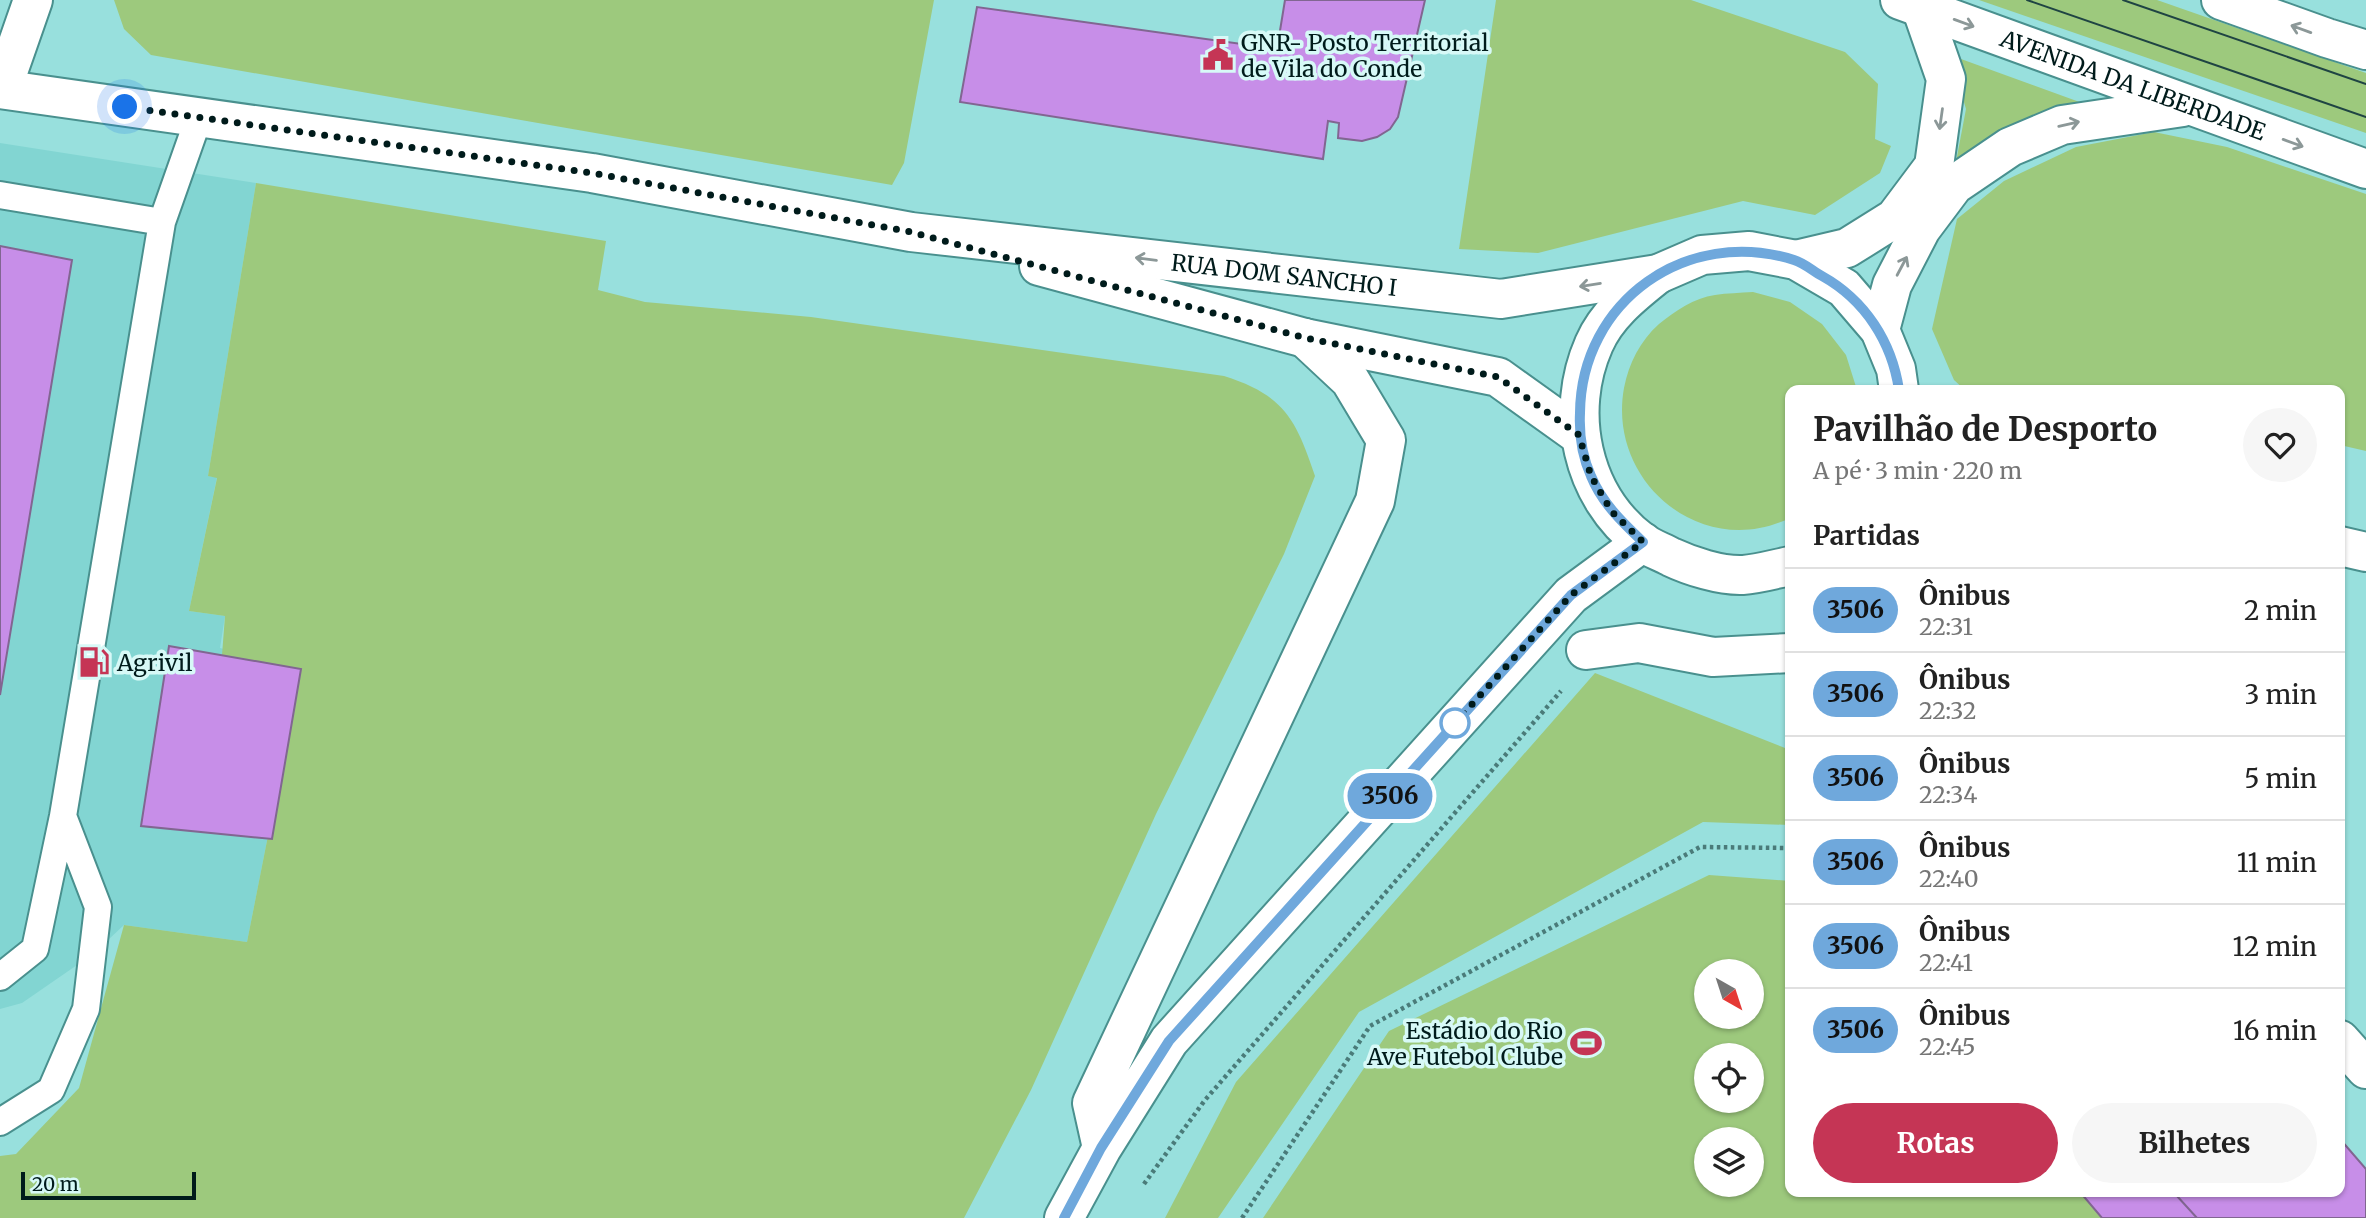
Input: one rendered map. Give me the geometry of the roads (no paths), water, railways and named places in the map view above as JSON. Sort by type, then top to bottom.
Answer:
[{"type":"street","points":[[1,89],[33,0]]},
{"type":"street","points":[[2221,0],[2366,50]]},
{"type":"street","points":[[1796,261],[1847,248],[1895,218],[1934,166],[1947,79],[1910,4]]},
{"type":"street","name":"AVENIDA DA LIBERDADE","points":[[1910,4],[2366,169]]},
{"type":"street","name":"RUA DOM SANCHO I","points":[[1,89],[592,173],[911,232],[1501,299],[1658,274],[1702,255],[1749,251],[1796,261],[1844,288],[1880,330],[1896,369],[1898,385]]},
{"type":"street","points":[[1880,330],[1892,285],[1921,229],[1954,185],[2010,148],[2062,125],[2190,106]]},
{"type":"street","name":"RUA DOM SANCHO I","points":[[911,232],[1306,338],[1498,377],[1579,435]]},
{"type":"street","name":"RUA DOM SANCHO I","points":[[1658,274],[1621,304],[1594,343],[1580,388],[1579,435],[1591,476],[1612,512],[1643,542],[1689,566],[1741,575],[1785,567]]},
{"type":"street","points":[[1101,1148],[1092,1103],[1375,501],[1386,440],[1350,380],[1306,338]]},
{"type":"street","points":[[1064,1218],[1101,1148],[1169,1041],[1571,595],[1643,542]]},
{"type":"street","points":[[2345,547],[2366,552]]},
{"type":"street","points":[[1586,650],[1639,643],[1713,657],[1785,653]]},
{"type":"street","points":[[2345,1046],[2366,1069]]},
{"type":"lane","points":[[0,977],[35,949],[63,816],[162,222],[199,117]]},
{"type":"lane","points":[[0,194],[162,222]]},
{"type":"lane","points":[[0,1122],[51,1090],[86,1009],[98,907],[63,816]]},
{"type":"tram line","points":[[2027,0],[2366,117]]},
{"type":"tram line","points":[[2123,0],[2366,84]]},
{"type":"place","name":"GNR- Posto Territorial de Vila do Conde","points":[[1218,55]]},
{"type":"place","name":"Agrivil","points":[[94,662]]},
{"type":"place","name":"Estádio do Rio Ave Futebol Clube","points":[[1586,1043]]}]
